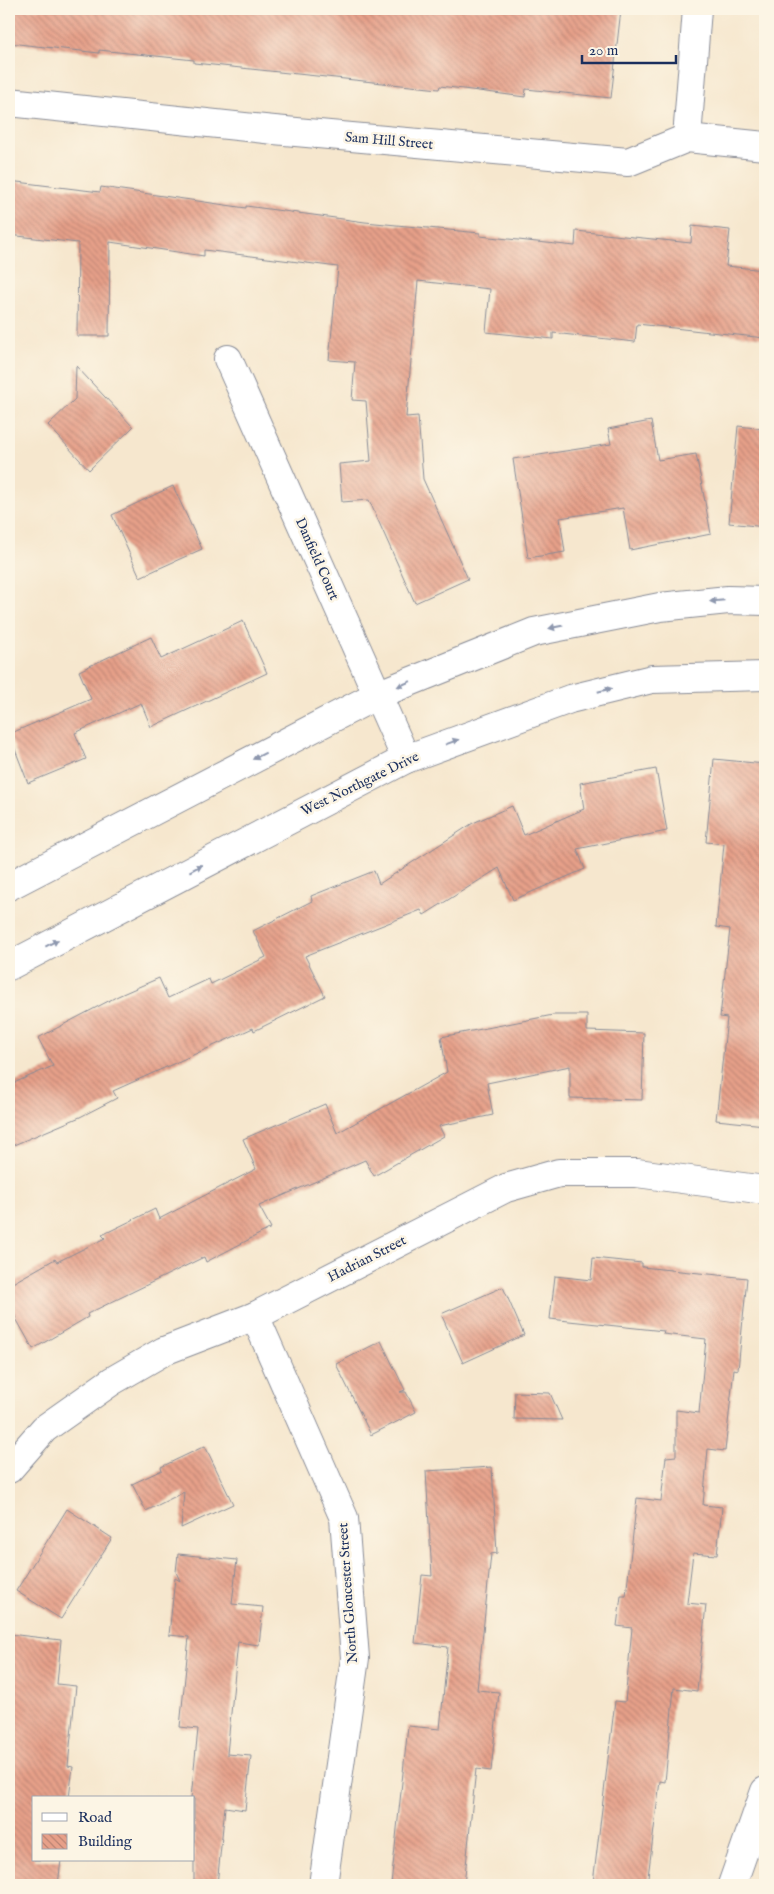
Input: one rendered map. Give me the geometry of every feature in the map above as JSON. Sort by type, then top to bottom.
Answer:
[{"type":"street","points":[[687,138],[697,9]]},
{"type":"street","name":"Sam Hill Street","points":[[9,102],[284,131],[628,162],[687,138],[765,146]]},
{"type":"street","name":"Danfield Court","points":[[228,359],[406,759]]},
{"type":"street","points":[[9,886],[377,695],[534,632],[660,607],[728,600],[765,601]]},
{"type":"street","name":"West Northgate Drive","points":[[9,966],[406,759],[570,699],[652,679],[765,676]]},
{"type":"street","name":"Hadrian Street","points":[[9,1468],[44,1429],[112,1381],[164,1350],[255,1316],[506,1188],[559,1173],[637,1173],[765,1190]]},
{"type":"street","name":"North Gloucester Street","points":[[255,1316],[344,1518],[355,1658],[323,1885]]},
{"type":"street","points":[[732,1885],[765,1791]]},
{"type":"building","points":[[9,9],[621,9],[611,98],[526,89],[525,97],[440,86],[439,89],[194,63],[194,60],[99,50],[99,53],[9,43]]},
{"type":"building","points":[[9,181],[100,192],[101,187],[246,208],[246,206],[365,222],[480,233],[480,236],[575,246],[576,231],[691,243],[692,226],[730,230],[726,266],[765,270],[765,338],[637,324],[635,342],[553,333],[553,339],[486,332],[490,289],[418,281],[406,417],[418,416],[423,479],[468,579],[415,603],[369,500],[342,502],[339,464],[371,461],[366,401],[352,400],[355,362],[329,360],[338,267],[204,250],[204,256],[110,242],[109,336],[77,336],[78,243],[9,235]]},
{"type":"building","points":[[76,366],[133,427],[89,470],[48,425],[75,399]]},
{"type":"building","points":[[651,421],[658,460],[696,454],[711,534],[630,550],[623,508],[560,518],[565,552],[528,558],[513,459],[611,444],[608,429]]},
{"type":"building","points":[[738,426],[765,429],[765,527],[729,523]]},
{"type":"building","points":[[173,486],[202,549],[140,577],[112,515]]},
{"type":"building","points":[[243,621],[267,673],[151,727],[141,703],[75,733],[86,759],[28,783],[9,734],[91,699],[79,671],[151,637],[161,659]]},
{"type":"building","points":[[714,759],[765,764],[765,1125],[716,1120],[727,1018],[720,1017],[730,929],[716,927],[724,844],[706,842]]},
{"type":"building","points":[[656,769],[667,831],[577,849],[585,869],[513,900],[499,868],[424,915],[421,910],[305,956],[325,996],[254,1031],[253,1028],[113,1091],[117,1098],[80,1117],[9,1147],[9,1085],[53,1066],[38,1038],[118,996],[159,978],[168,998],[209,979],[211,984],[266,957],[253,931],[312,901],[311,896],[374,871],[379,884],[473,823],[512,806],[524,835],[584,809],[580,783]]},
{"type":"building","points":[[553,1015],[587,1015],[587,1031],[644,1033],[642,1100],[570,1098],[570,1066],[487,1083],[493,1115],[439,1126],[444,1136],[374,1176],[365,1160],[259,1206],[271,1228],[206,1262],[204,1257],[87,1314],[88,1317],[33,1349],[9,1306],[9,1285],[55,1259],[57,1262],[105,1238],[102,1235],[155,1209],[159,1219],[256,1169],[243,1139],[325,1104],[337,1133],[447,1072],[441,1037]]},
{"type":"building","points":[[593,1258],[642,1263],[642,1267],[747,1278],[738,1370],[734,1369],[725,1451],[708,1449],[703,1505],[722,1507],[717,1555],[693,1553],[687,1603],[706,1605],[697,1691],[674,1688],[665,1782],[660,1781],[647,1885],[593,1883],[615,1701],[625,1702],[632,1628],[617,1626],[621,1596],[626,1596],[637,1498],[661,1501],[666,1457],[676,1456],[676,1410],[699,1413],[706,1339],[663,1334],[664,1331],[550,1319],[555,1276],[591,1280]]},
{"type":"building","points":[[503,1287],[524,1335],[463,1363],[441,1314]]},
{"type":"building","points":[[381,1341],[405,1390],[400,1392],[406,1392],[416,1412],[371,1435],[336,1364]]},
{"type":"building","points":[[515,1392],[550,1393],[562,1420],[514,1419]]},
{"type":"building","points":[[205,1446],[233,1504],[181,1528],[184,1492],[146,1511],[132,1484],[162,1470],[161,1467]]},
{"type":"building","points":[[492,1467],[497,1553],[491,1554],[477,1690],[499,1692],[491,1771],[476,1769],[464,1885],[391,1885],[408,1726],[440,1729],[448,1647],[415,1643],[422,1575],[432,1576],[426,1471]]},
{"type":"building","points":[[67,1509],[112,1538],[61,1619],[16,1591]]},
{"type":"building","points":[[178,1554],[237,1560],[232,1604],[263,1607],[259,1645],[238,1642],[227,1754],[251,1756],[245,1810],[225,1807],[217,1885],[194,1885],[195,1796],[191,1796],[198,1729],[180,1727],[189,1637],[169,1635],[175,1578],[180,1581],[176,1572]]},
{"type":"building","points":[[9,1634],[61,1640],[57,1684],[76,1686],[68,1766],[73,1767],[69,1796],[32,1796],[32,1862],[61,1862],[58,1885],[9,1885]]}]
